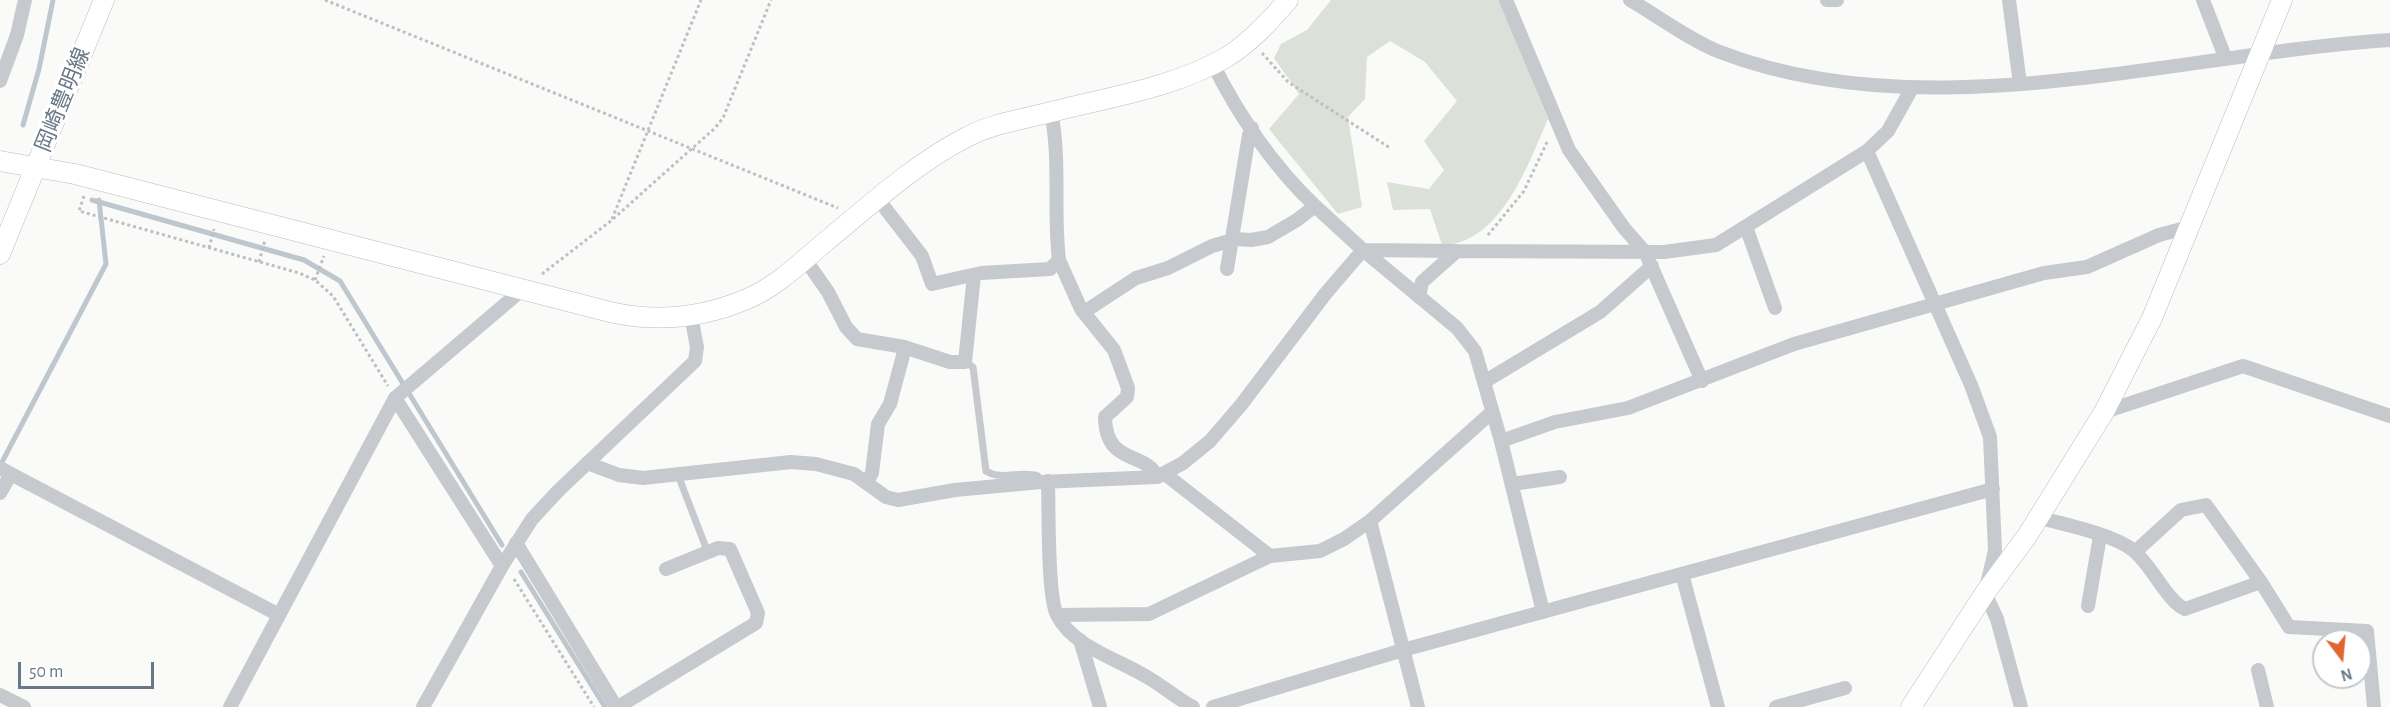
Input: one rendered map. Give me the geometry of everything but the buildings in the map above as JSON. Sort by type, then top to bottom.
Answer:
[{"type":"street","points":[[0,81],[17,35],[25,0]]},
{"type":"street","name":"岡崎豊明線","points":[[0,161],[36,167],[104,0]]},
{"type":"street","points":[[0,254],[36,167],[75,174],[633,317],[691,316],[724,308],[750,298],[774,284],[930,157],[968,136],[1168,81],[1213,64],[1250,39],[1288,0]]},
{"type":"street","points":[[1506,0],[1557,125],[1575,159],[1624,228],[1646,252],[1702,381]]},
{"type":"street","points":[[1630,0],[1719,51],[1739,58],[1800,76],[1912,88],[2020,84],[2225,57],[2390,40]]},
{"type":"street","points":[[1827,0],[1837,0]]},
{"type":"street","points":[[2009,0],[2020,84]]},
{"type":"street","points":[[2204,0],[2225,57]]},
{"type":"street","points":[[1911,707],[1985,593],[2027,536],[2104,412],[2152,318],[2282,0]]},
{"type":"street","points":[[1213,64],[1252,128],[1296,188],[1363,250],[1457,328],[1475,351],[1501,441],[1542,612]]},
{"type":"street","points":[[587,463],[619,475],[643,478],[791,462],[816,464],[854,474],[886,497],[898,500],[955,490],[1044,482],[1161,476],[1210,441],[1241,405],[1326,292],[1363,250],[1679,252],[1716,244],[1867,151],[1888,131],[1912,88]]},
{"type":"street","points":[[1051,112],[1054,130],[1054,203],[1059,260],[1084,312],[1114,350],[1128,388],[1126,397],[1105,417],[1113,446],[1122,454],[1150,467],[1270,556]]},
{"type":"street","points":[[1227,269],[1230,241],[1252,128]]},
{"type":"street","points":[[1867,151],[1971,385],[1990,437],[1995,550],[1985,593],[1997,618],[2021,707]]},
{"type":"street","points":[[878,199],[922,256],[932,284],[974,274],[1042,271],[1050,269],[1059,260]]},
{"type":"street","points":[[1084,312],[1136,278],[1230,241],[1268,237],[1315,206]]},
{"type":"street","points":[[1746,226],[1775,308]]},
{"type":"street","points":[[1501,441],[1555,422],[1628,408],[1794,344],[2044,273],[2087,267],[2159,235],[2189,227]]},
{"type":"street","points":[[1419,297],[1422,282],[1457,250]]},
{"type":"street","points":[[805,259],[828,292],[851,335],[863,341],[905,348],[950,362],[965,362],[974,274]]},
{"type":"street","points":[[1484,382],[1600,312],[1652,266]]},
{"type":"street","points":[[230,707],[398,395],[417,376],[523,289]]},
{"type":"street","points":[[423,707],[502,566],[532,519],[587,463],[690,368],[697,347],[691,316]]},
{"type":"street","points":[[867,483],[872,473],[878,424],[890,404],[905,348]]},
{"type":"street","points":[[2104,412],[2243,366],[2390,416]]},
{"type":"street","points":[[398,395],[502,566]]},
{"type":"street","points":[[1057,615],[1149,614],[1270,556],[1320,551],[1344,539],[1370,521],[1492,412]]},
{"type":"street","points":[[0,493],[5,471],[279,615]]},
{"type":"street","points":[[1512,484],[1560,477]]},
{"type":"street","points":[[1044,482],[1057,615],[1080,640],[1148,677],[1173,697],[1193,707]]},
{"type":"street","points":[[1213,707],[1403,650],[1993,489]]},
{"type":"street","points":[[2135,552],[2181,510],[2206,505],[2261,582],[2289,627],[2367,631],[2374,707]]},
{"type":"street","points":[[2037,517],[2100,536],[2135,552],[2157,576],[2175,605],[2185,609],[2261,582]]},
{"type":"street","points":[[1370,521],[1418,707]]},
{"type":"street","points":[[2088,606],[2100,536]]},
{"type":"street","points":[[516,543],[617,707],[756,624],[758,613],[734,555],[724,547],[666,569]]},
{"type":"street","points":[[1682,574],[1718,707]]},
{"type":"street","points":[[1080,640],[1100,707]]},
{"type":"street","points":[[2258,670],[2267,707]]},
{"type":"street","points":[[1776,707],[1845,688]]},
{"type":"street","points":[[0,695],[24,707]]},
{"type":"lane","points":[[965,362],[973,367],[986,471],[1002,476],[1033,474],[1044,482]]},
{"type":"lane","points":[[678,475],[708,552]]},
{"type":"path","points":[[326,0],[842,209],[852,220]]},
{"type":"path","points":[[612,220],[646,131],[701,0]]},
{"type":"path","points":[[523,289],[612,220],[694,149],[723,118],[771,0]]},
{"type":"path","points":[[1250,39],[1288,82],[1390,148]]},
{"type":"path","points":[[1477,252],[1524,191],[1557,125]]},
{"type":"path","points":[[84,196],[80,211],[315,280],[333,296],[398,395]]},
{"type":"path","points":[[315,280],[330,239]]},
{"type":"path","points":[[524,557],[512,576],[594,707]]},
{"type":"shaded area","points":[[1331,0],[1500,0],[1548,119],[1510,198],[1496,217],[1481,231],[1463,241],[1442,245],[1430,209],[1393,210],[1387,182],[1429,189],[1444,170],[1424,141],[1457,101],[1425,62],[1390,41],[1367,57],[1365,99],[1348,117],[1362,207],[1338,214],[1269,129],[1299,94],[1274,58],[1281,44],[1307,30]]},
{"type":"waterway","points":[[23,125],[39,69],[53,0]]},
{"type":"waterway","points":[[92,200],[304,260],[340,281],[502,545]]},
{"type":"waterway","points":[[0,466],[106,264],[99,200]]},
{"type":"waterway","points":[[521,572],[605,707]]}]
